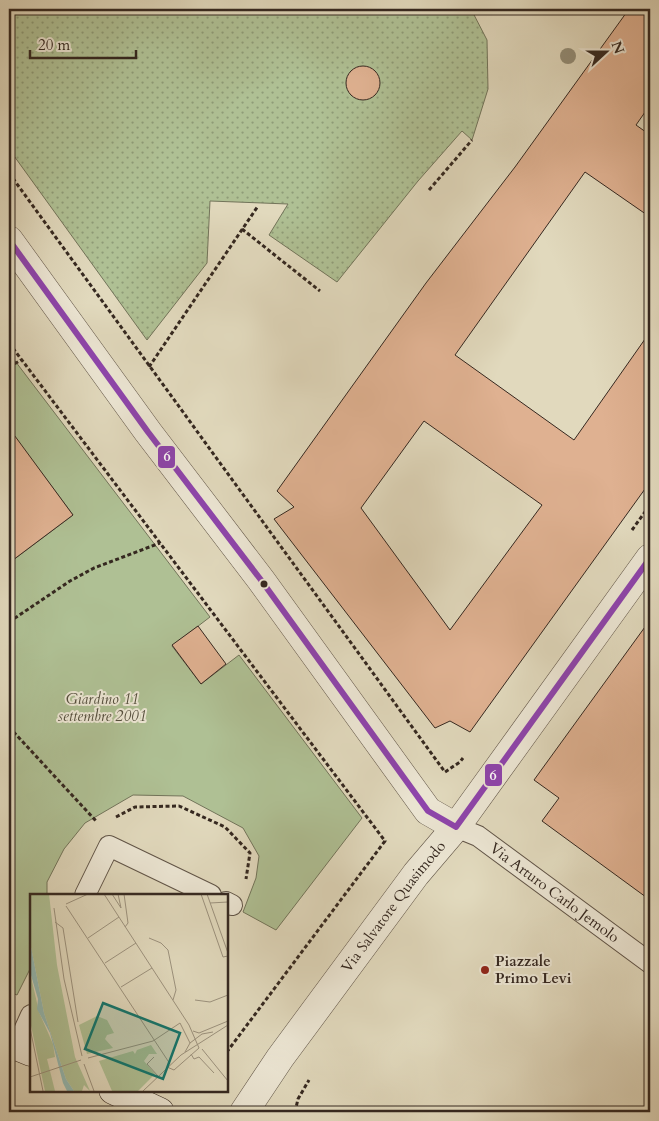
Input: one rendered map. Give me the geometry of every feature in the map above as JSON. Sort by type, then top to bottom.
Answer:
[{"type":"street","points":[[9,240],[148,432],[261,580],[428,811],[456,827]]},
{"type":"street","name":"Via Salvatore Quasimodo","points":[[244,1112],[280,1058],[416,874],[456,827],[650,558]]},
{"type":"street","points":[[115,1091],[160,1112]]},
{"type":"lane","name":"Via Arturo Carlo Jemolo","points":[[456,827],[478,836],[650,963]]},
{"type":"lane","points":[[85,894],[109,846],[209,894]]},
{"type":"lane","points":[[19,1047],[30,1018]]},
{"type":"path","points":[[429,190],[472,140]]},
{"type":"path","points":[[9,173],[445,772],[460,762],[465,755]]},
{"type":"path","points":[[149,367],[258,206]]},
{"type":"path","points":[[242,229],[320,291]]},
{"type":"path","points":[[9,343],[385,841],[228,1050]]},
{"type":"path","points":[[9,367],[21,360]]},
{"type":"path","points":[[630,533],[650,505]]},
{"type":"path","points":[[9,622],[94,568],[160,543]]},
{"type":"path","points":[[9,727],[100,825],[109,846]]},
{"type":"path","points":[[295,1112],[298,1099],[309,1080]]},
{"type":"green space","points":[[9,9],[471,9],[487,40],[488,89],[472,140],[462,131],[418,181],[337,282],[269,235],[288,204],[210,201],[207,263],[147,340],[9,149]]},
{"type":"green space","name":"Giardino 11 settembre 2001","points":[[9,353],[210,617],[172,646],[201,684],[239,655],[362,818],[276,930],[243,912],[256,878],[259,856],[243,828],[183,796],[133,795],[85,823],[64,849],[47,882],[47,894],[30,894],[30,969],[17,995],[9,992],[9,563],[73,515],[23,448],[9,458]]},
{"type":"building","points":[[629,9],[650,9],[650,105],[636,125],[650,135],[650,217],[585,172],[455,355],[574,440],[650,332],[650,482],[470,732],[450,721],[435,728],[274,519],[294,507],[277,491],[426,283],[515,167]],"holes":[[[424,421],[542,505],[450,630],[361,508]]]},
{"type":"building","points":[[363,66],[370,67],[375,71],[379,76],[379,90],[375,95],[370,99],[363,100],[356,99],[351,95],[347,90],[346,83],[347,76],[351,71],[356,67]]},
{"type":"building","points":[[9,428],[73,515],[9,563]]},
{"type":"building","points":[[650,620],[650,900],[542,821],[559,798],[534,780]]},
{"type":"building","points":[[198,626],[226,664],[201,684],[172,645]]},
{"type":"transit line","name":"6","points":[[9,240],[148,432],[261,580],[428,811],[456,827],[650,558]]},
{"type":"place","name":"Piazzale Primo Levi","points":[[485,970]]}]
